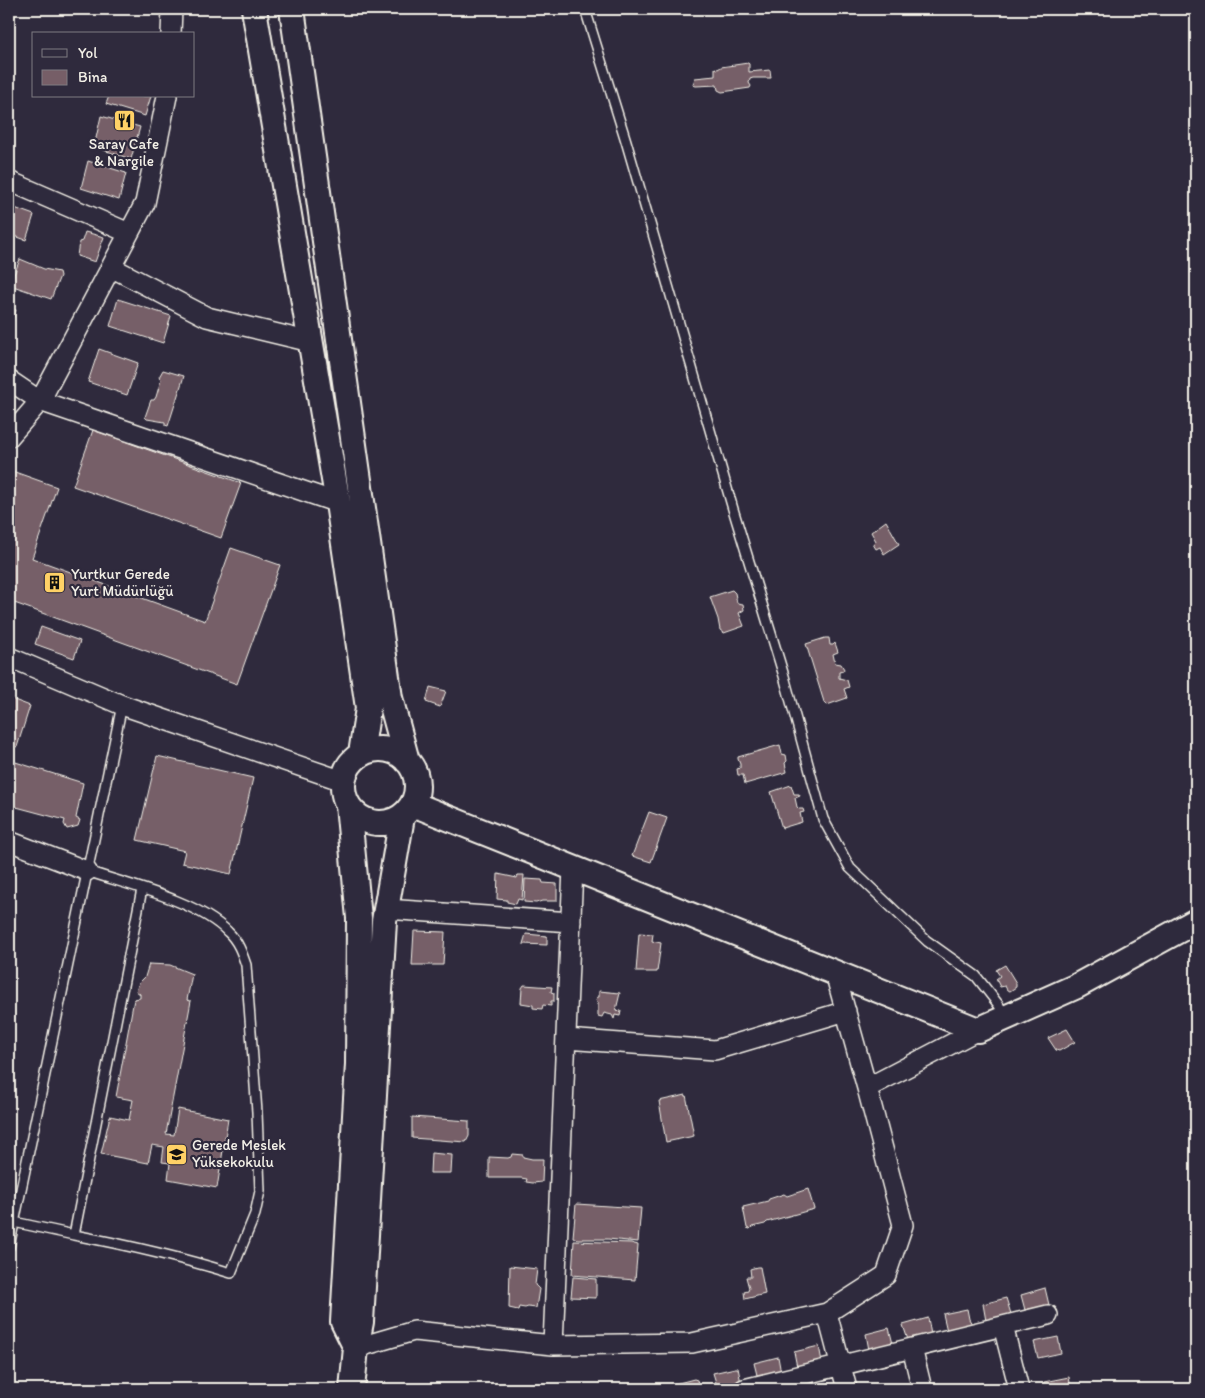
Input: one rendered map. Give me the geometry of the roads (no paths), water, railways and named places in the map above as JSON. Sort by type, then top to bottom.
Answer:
[{"type":"street","points":[[171,32],[172,9]]},
{"type":"street","points":[[254,9],[338,503],[368,708],[361,754]]},
{"type":"street","points":[[292,9],[390,698],[407,761]]},
{"type":"street","points":[[9,437],[40,401],[145,203],[167,98]]},
{"type":"street","points":[[9,181],[129,233]]},
{"type":"street","points":[[111,267],[207,317],[311,342]]},
{"type":"street","points":[[9,380],[40,401],[338,503]]},
{"type":"street","points":[[9,656],[122,705],[343,781]]},
{"type":"street","points":[[352,1389],[356,1348],[362,1322],[384,921],[407,810],[417,793],[414,770],[397,753],[385,749],[372,750],[361,754],[346,771],[343,781],[348,805],[359,918],[358,1064],[343,1322],[356,1348]]},
{"type":"street","points":[[348,805],[356,814],[366,820],[378,823],[390,822],[407,810]]},
{"type":"street","points":[[407,810],[573,868],[978,1030]]},
{"type":"street","points":[[9,841],[87,871]]},
{"type":"street","points":[[553,1345],[573,868]]},
{"type":"street","points":[[386,909],[571,922]]},
{"type":"street","points":[[867,1088],[978,1030],[1077,986],[1196,921]]},
{"type":"street","points":[[356,1348],[414,1331],[553,1345],[692,1343],[828,1314],[886,1275],[903,1226],[867,1088],[834,973]]},
{"type":"street","points":[[566,1039],[715,1050],[846,1011]]},
{"type":"street","points":[[828,1314],[847,1389]]},
{"type":"street","points":[[744,1389],[775,1386],[841,1366],[1048,1315]]},
{"type":"street","points":[[1003,1326],[1019,1389]]},
{"type":"street","points":[[912,1348],[922,1389]]},
{"type":"lane","points":[[585,9],[626,141],[733,509],[784,676],[823,819],[850,868],[926,941],[976,976],[1006,1017]]},
{"type":"lane","points":[[9,1246],[122,705]]},
{"type":"lane","points":[[14,1222],[124,1244],[189,1260],[231,1273],[255,1214],[260,1192],[257,1112],[246,965],[240,947],[228,932],[208,916],[178,901],[87,871]]},
{"type":"lane","points":[[74,1235],[142,889]]},
{"type":"place","name":"Saray Cafe & Nargile","points":[[124,121]]},
{"type":"place","name":"Yurtkur Gerede Yurt Müdürlüğü","points":[[55,583]]},
{"type":"place","name":"Gerede Meslek Yüksekokulu","points":[[176,1154]]}]
